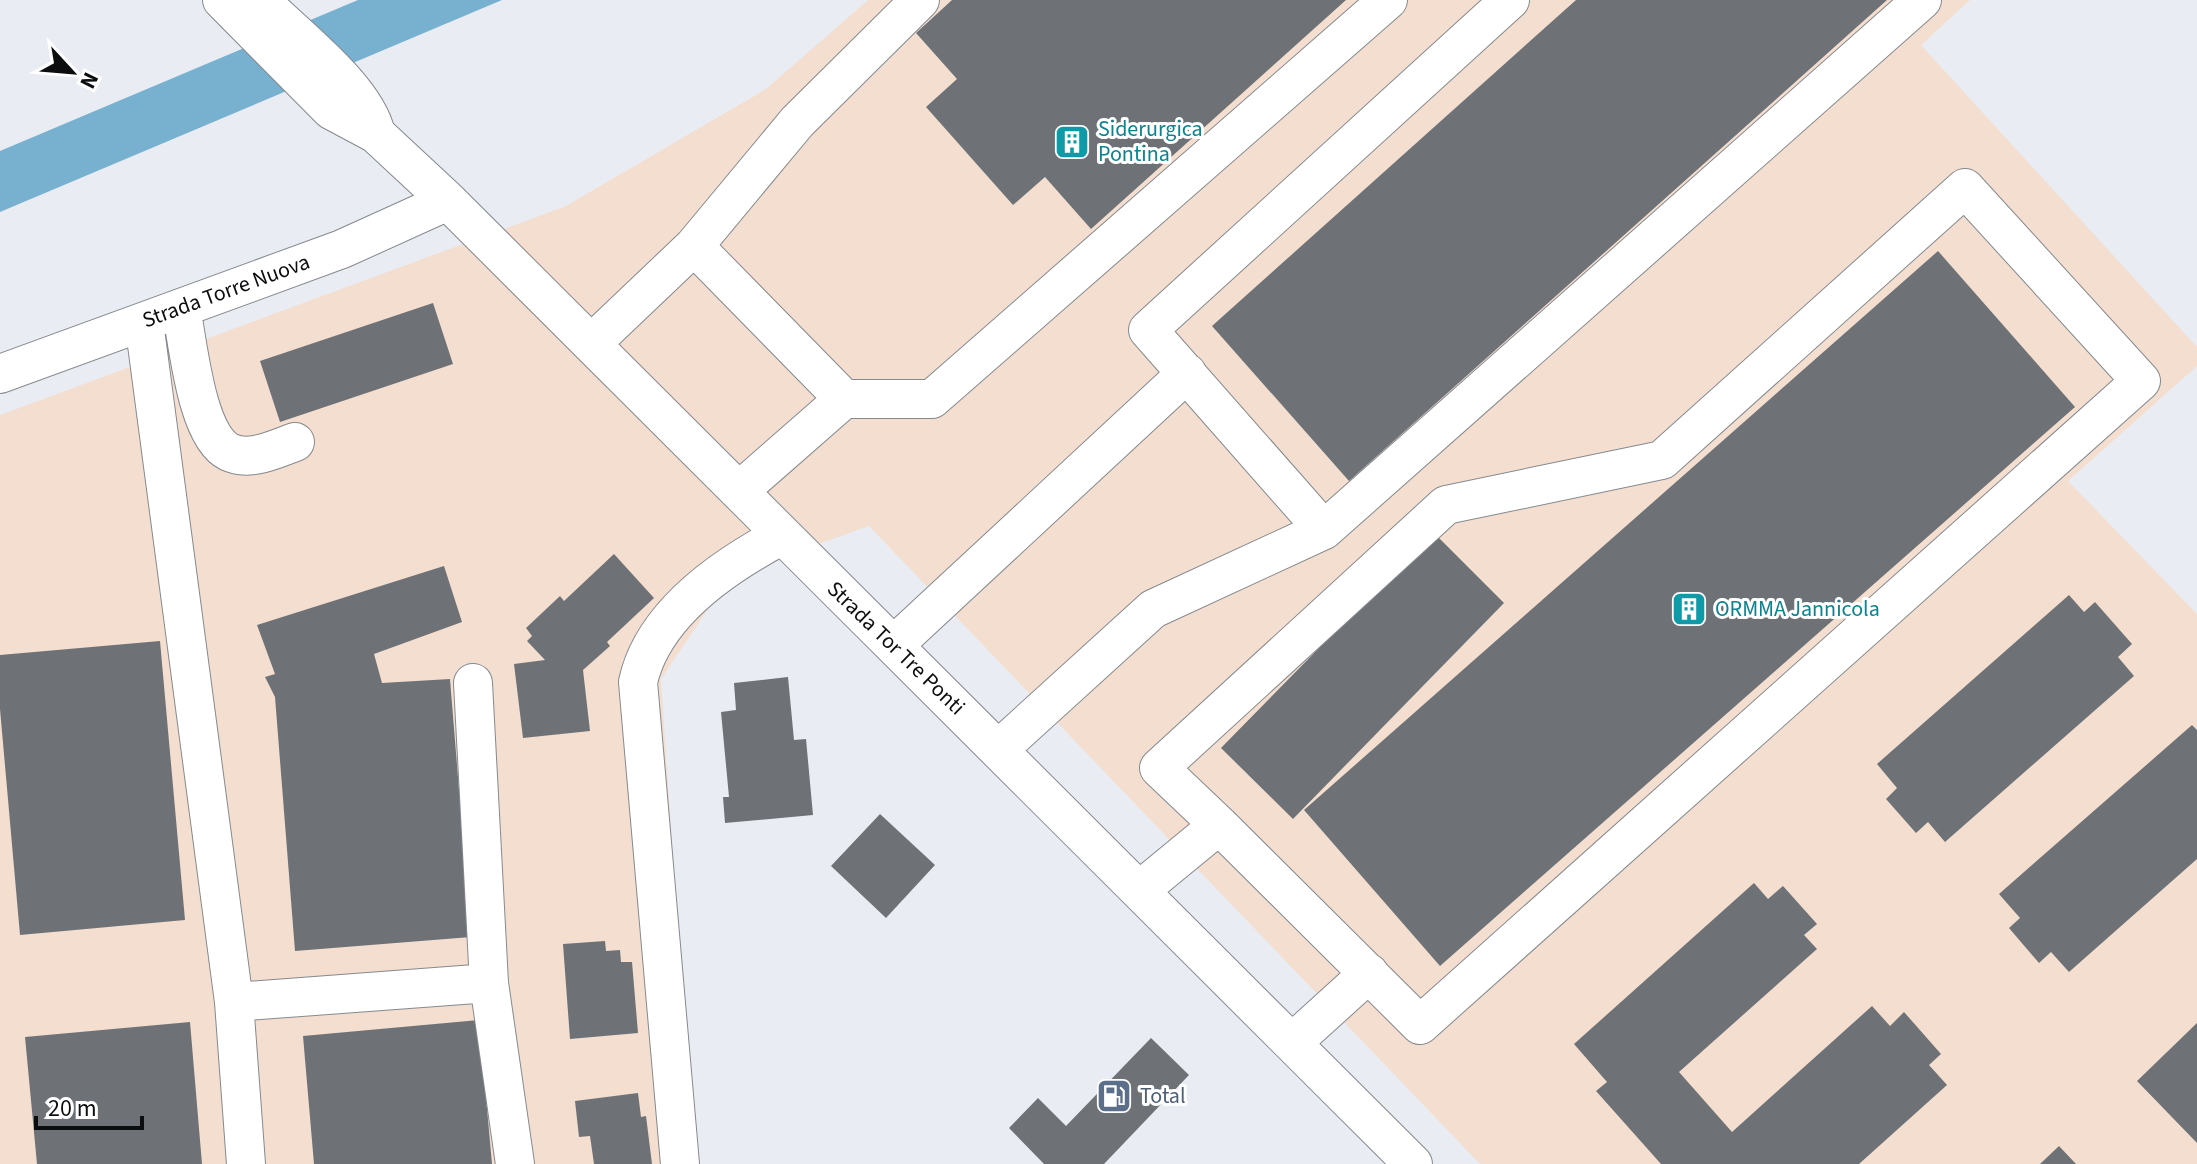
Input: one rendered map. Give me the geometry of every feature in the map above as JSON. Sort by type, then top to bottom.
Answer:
[{"type":"street","points":[[591,344],[694,246],[797,122],[920,0]]},
{"type":"street","points":[[739,491],[844,399],[932,399],[1388,0]]},
{"type":"street","points":[[1324,530],[1148,330],[1510,0]]},
{"type":"street","points":[[999,749],[1153,609],[1324,530],[1922,0]]},
{"type":"street","name":"Strada Tor Tre Ponti","points":[[235,1],[343,102],[369,115],[376,134],[448,201],[1413,1164]]},
{"type":"street","points":[[1965,188],[2141,381],[1420,1025],[1219,825],[1159,768],[1446,505],[1662,460],[1965,188]]},
{"type":"street","name":"Strada Torre Nuova","points":[[0,374],[342,249],[448,201]]},
{"type":"street","points":[[694,246],[844,399]]},
{"type":"street","points":[[181,308],[205,421],[218,443],[229,452],[253,455],[295,442]]},
{"type":"street","points":[[144,322],[234,1002],[246,1164]]},
{"type":"street","points":[[894,645],[1187,373]]},
{"type":"street","points":[[680,1164],[638,682],[654,641],[700,591],[739,559],[781,536]]},
{"type":"street","points":[[473,683],[489,983],[515,1164]]},
{"type":"street","points":[[1140,890],[1219,825]]},
{"type":"street","points":[[1293,1042],[1369,973]]},
{"type":"street","points":[[234,1002],[489,983]]},
{"type":"shaded area","points":[[868,0],[1970,0],[1921,45],[2197,347],[2197,366],[2068,481],[2197,614],[2197,1164],[1480,1164],[869,526],[731,575],[661,679],[693,1164],[0,1164],[0,415],[566,206],[766,89]]},
{"type":"water","points":[[358,0],[502,0],[0,212],[0,151]]},
{"type":"building","name":"Siderurgica Pontina","points":[[952,0],[1346,0],[1091,229],[1045,177],[1013,205],[926,107],[957,79],[916,33]]},
{"type":"building","points":[[1576,0],[1887,0],[1349,481],[1212,326]]},
{"type":"building","name":"ORMMA Jannicola","points":[[1938,251],[2075,407],[1440,966],[1304,810]]},
{"type":"building","points":[[433,303],[453,364],[280,422],[260,361]]},
{"type":"building","points":[[1433,532],[1504,603],[1293,819],[1221,748]]},
{"type":"building","points":[[614,554],[654,598],[607,642],[610,646],[583,670],[590,731],[523,738],[514,664],[545,660],[527,641],[532,636],[526,628],[560,596],[564,601]]},
{"type":"building","points":[[444,566],[462,622],[374,654],[382,683],[450,679],[471,937],[295,951],[275,697],[265,677],[275,674],[257,625]]},
{"type":"building","points":[[2069,595],[2084,612],[2095,602],[2132,644],[2118,657],[2134,676],[1945,842],[1928,822],[1916,833],[1886,799],[1897,788],[1877,764]]},
{"type":"building","points":[[160,641],[185,920],[20,935],[0,709],[0,655]]},
{"type":"building","points":[[788,677],[794,740],[806,739],[813,815],[725,823],[723,797],[729,797],[721,712],[736,710],[734,683]]},
{"type":"building","points":[[2192,725],[2197,730],[2197,859],[2069,972],[2051,952],[2039,963],[2009,928],[2020,918],[1999,894]]},
{"type":"building","points":[[880,814],[935,865],[886,918],[831,866]]},
{"type":"building","points":[[1754,883],[1768,899],[1783,886],[1817,924],[1804,935],[1817,949],[1679,1072],[1732,1132],[1872,1006],[1890,1026],[1904,1012],[1941,1054],[1929,1065],[1947,1085],[1859,1164],[1661,1164],[1596,1091],[1607,1082],[1574,1044]]},
{"type":"building","points":[[605,941],[606,951],[620,950],[621,962],[632,962],[638,1033],[570,1039],[563,944]]},
{"type":"building","points":[[479,1020],[492,1164],[314,1164],[303,1036]]},
{"type":"building","points":[[190,1022],[202,1164],[37,1164],[25,1037]]},
{"type":"building","points":[[2197,1023],[2197,1143],[2137,1081]]},
{"type":"building","points":[[1151,1038],[1189,1075],[1104,1164],[1044,1164],[1009,1128],[1038,1098],[1066,1126]]},
{"type":"building","points":[[638,1093],[641,1117],[646,1116],[652,1164],[594,1164],[590,1136],[579,1137],[575,1101]]},
{"type":"building","points":[[2059,1146],[2076,1164],[2040,1164]]},
{"type":"place","name":"Siderurgica Pontina","points":[[1072,142]]},
{"type":"place","name":"ORMMA Jannicola","points":[[1689,609]]},
{"type":"place","name":"Total","points":[[1114,1096]]}]
